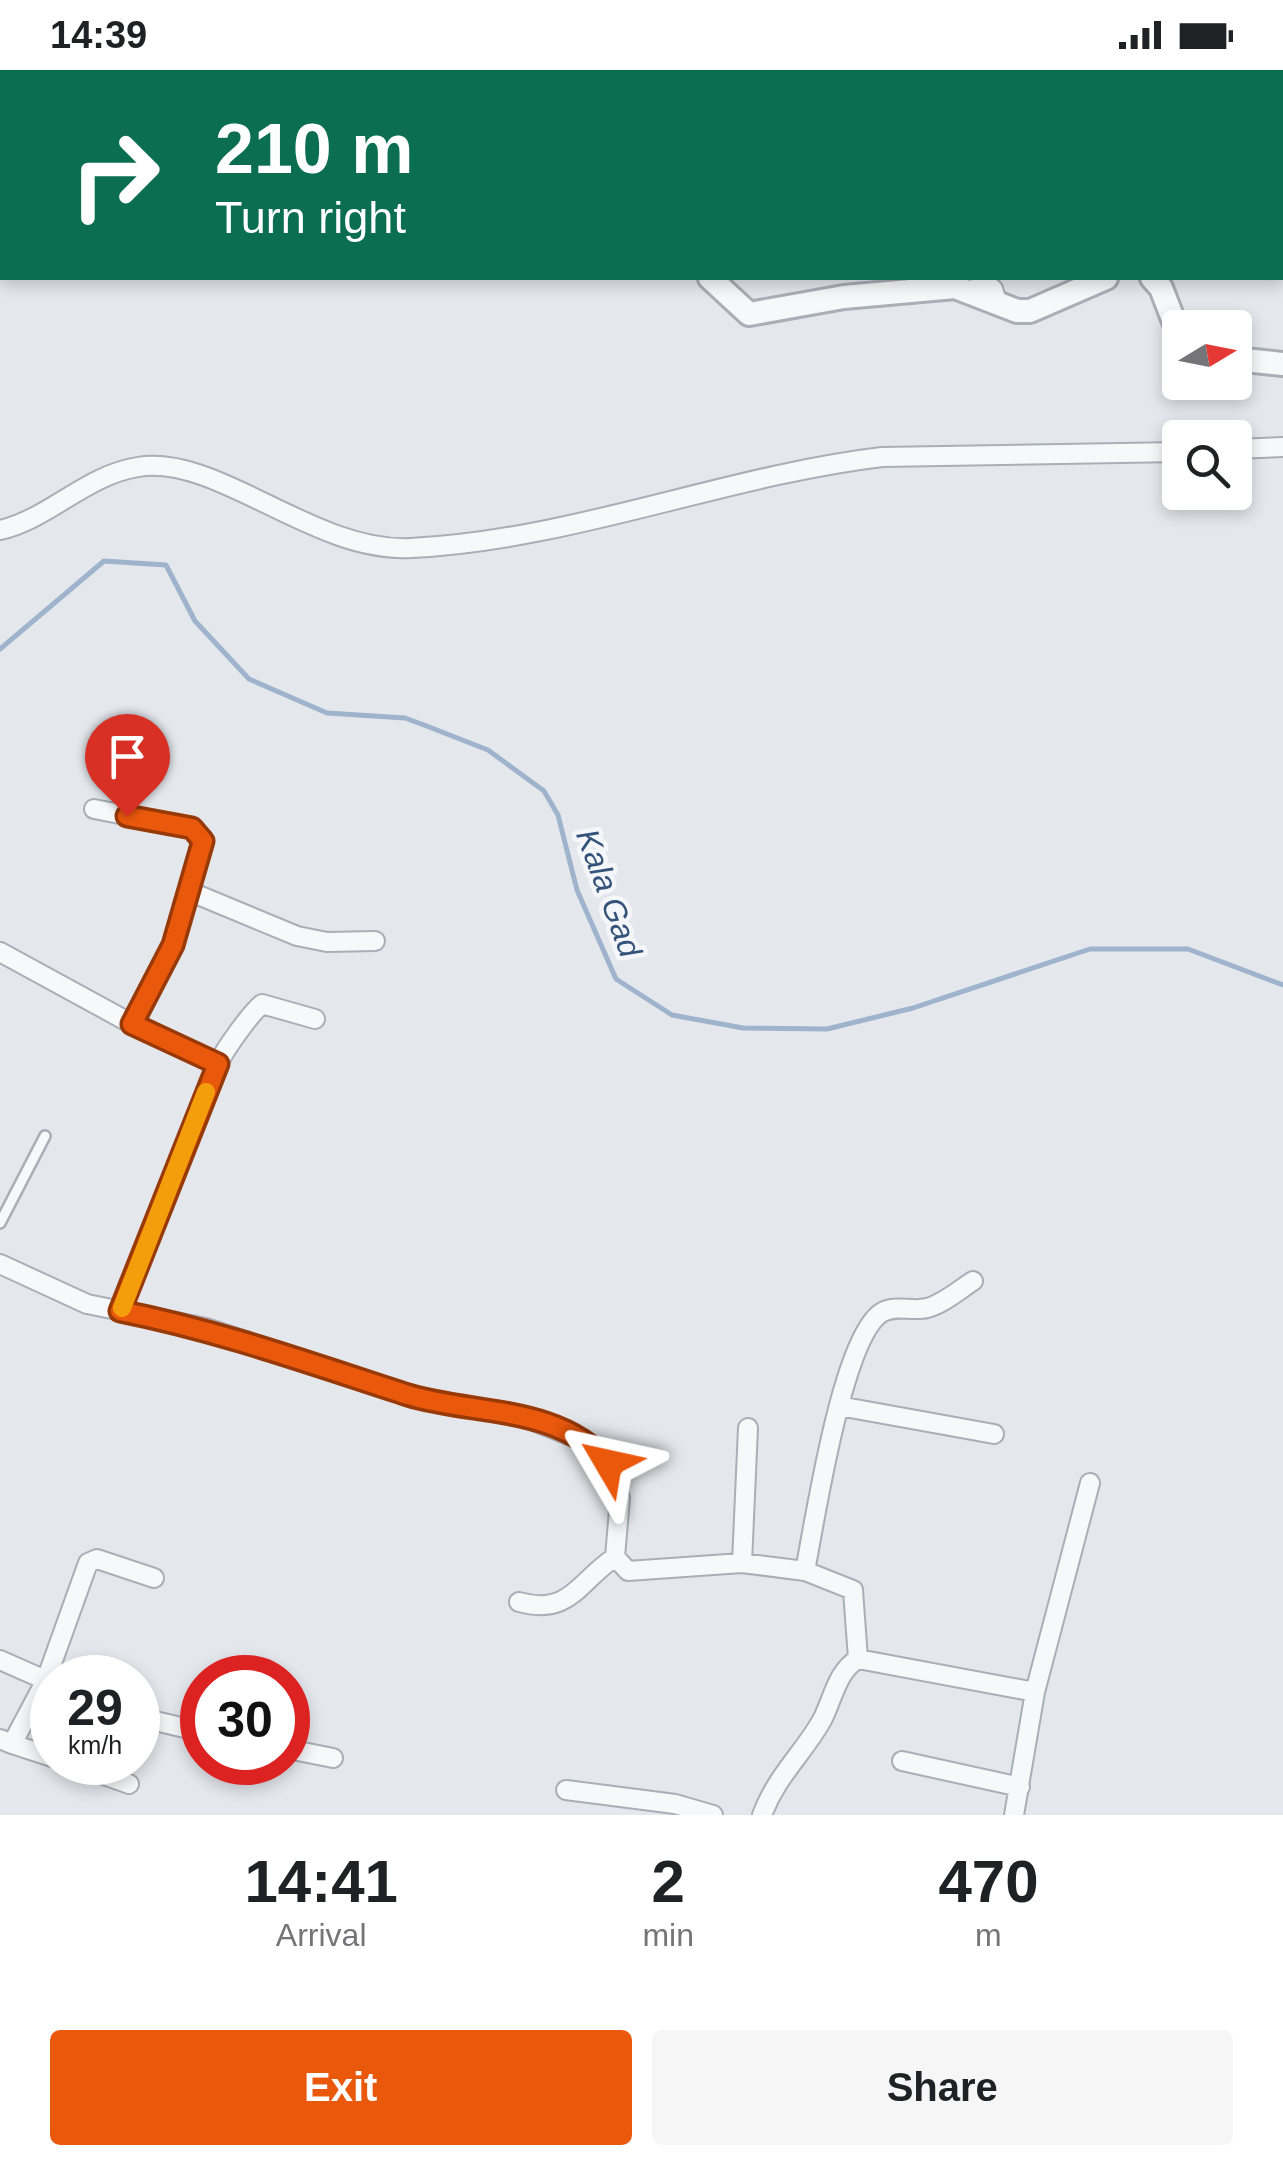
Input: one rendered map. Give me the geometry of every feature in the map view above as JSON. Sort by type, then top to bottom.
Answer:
[{"type":"street","points":[[712,280],[750,314],[933,288],[971,290],[1017,311],[1030,311],[1101,280]]},
{"type":"street","points":[[982,280],[993,288],[997,301]]},
{"type":"street","points":[[1153,280],[1167,310]]},
{"type":"street","points":[[1252,361],[1283,364]]},
{"type":"street","points":[[1252,449],[1283,447]]},
{"type":"street","points":[[0,530],[36,516],[77,490],[139,466],[194,473],[320,532],[406,548],[595,522],[770,475],[836,462],[882,457],[1162,452]]},
{"type":"street","points":[[94,809],[198,831],[203,851],[173,945],[132,1024]]},
{"type":"street","points":[[191,892],[298,936],[328,942],[374,941]]},
{"type":"street","points":[[0,952],[132,1024],[218,1064]]},
{"type":"street","points":[[120,1311],[229,1041],[247,1027],[262,1004],[316,1019]]},
{"type":"street","points":[[0,1264],[87,1304],[206,1328],[410,1396],[526,1418],[584,1441],[608,1463],[620,1498],[616,1557],[628,1572],[690,1564],[742,1563],[805,1571],[852,1590],[858,1659]]},
{"type":"street","points":[[805,1571],[839,1406],[859,1346],[878,1314],[932,1307],[974,1281]]},
{"type":"street","points":[[839,1406],[994,1434]]},
{"type":"street","points":[[742,1563],[748,1428]]},
{"type":"street","points":[[1014,1815],[1035,1692],[1090,1484]]},
{"type":"street","points":[[519,1602],[540,1608],[567,1600],[616,1557]]},
{"type":"street","points":[[58,1655],[88,1563],[97,1559],[154,1578]]},
{"type":"street","points":[[762,1815],[782,1772],[820,1723],[846,1666],[858,1659],[1035,1692]]},
{"type":"street","points":[[0,1660],[30,1673]]},
{"type":"street","points":[[30,1708],[6,1741],[30,1750]]},
{"type":"street","points":[[310,1753],[333,1758]]},
{"type":"street","points":[[902,1760],[1020,1787]]},
{"type":"street","points":[[566,1790],[675,1804],[713,1815]]},
{"type":"lane","points":[[0,1223],[46,1136]]},
{"type":"waterway","name":"Kala Gad","points":[[0,649],[104,561],[166,565],[195,621],[249,679],[327,713],[405,718],[424,725],[488,750],[544,791],[558,815],[577,890],[616,979],[672,1015],[743,1028],[827,1029],[913,1008],[1090,949],[1188,949],[1283,985]]},
{"type":"slow traffic","points":[[122,1308],[206,1092]]},
{"type":"route","points":[[127,816],[192,828],[202,835],[203,841],[173,945],[132,1024],[218,1064],[120,1311],[206,1328],[410,1396],[526,1418],[584,1441],[608,1463]]}]
